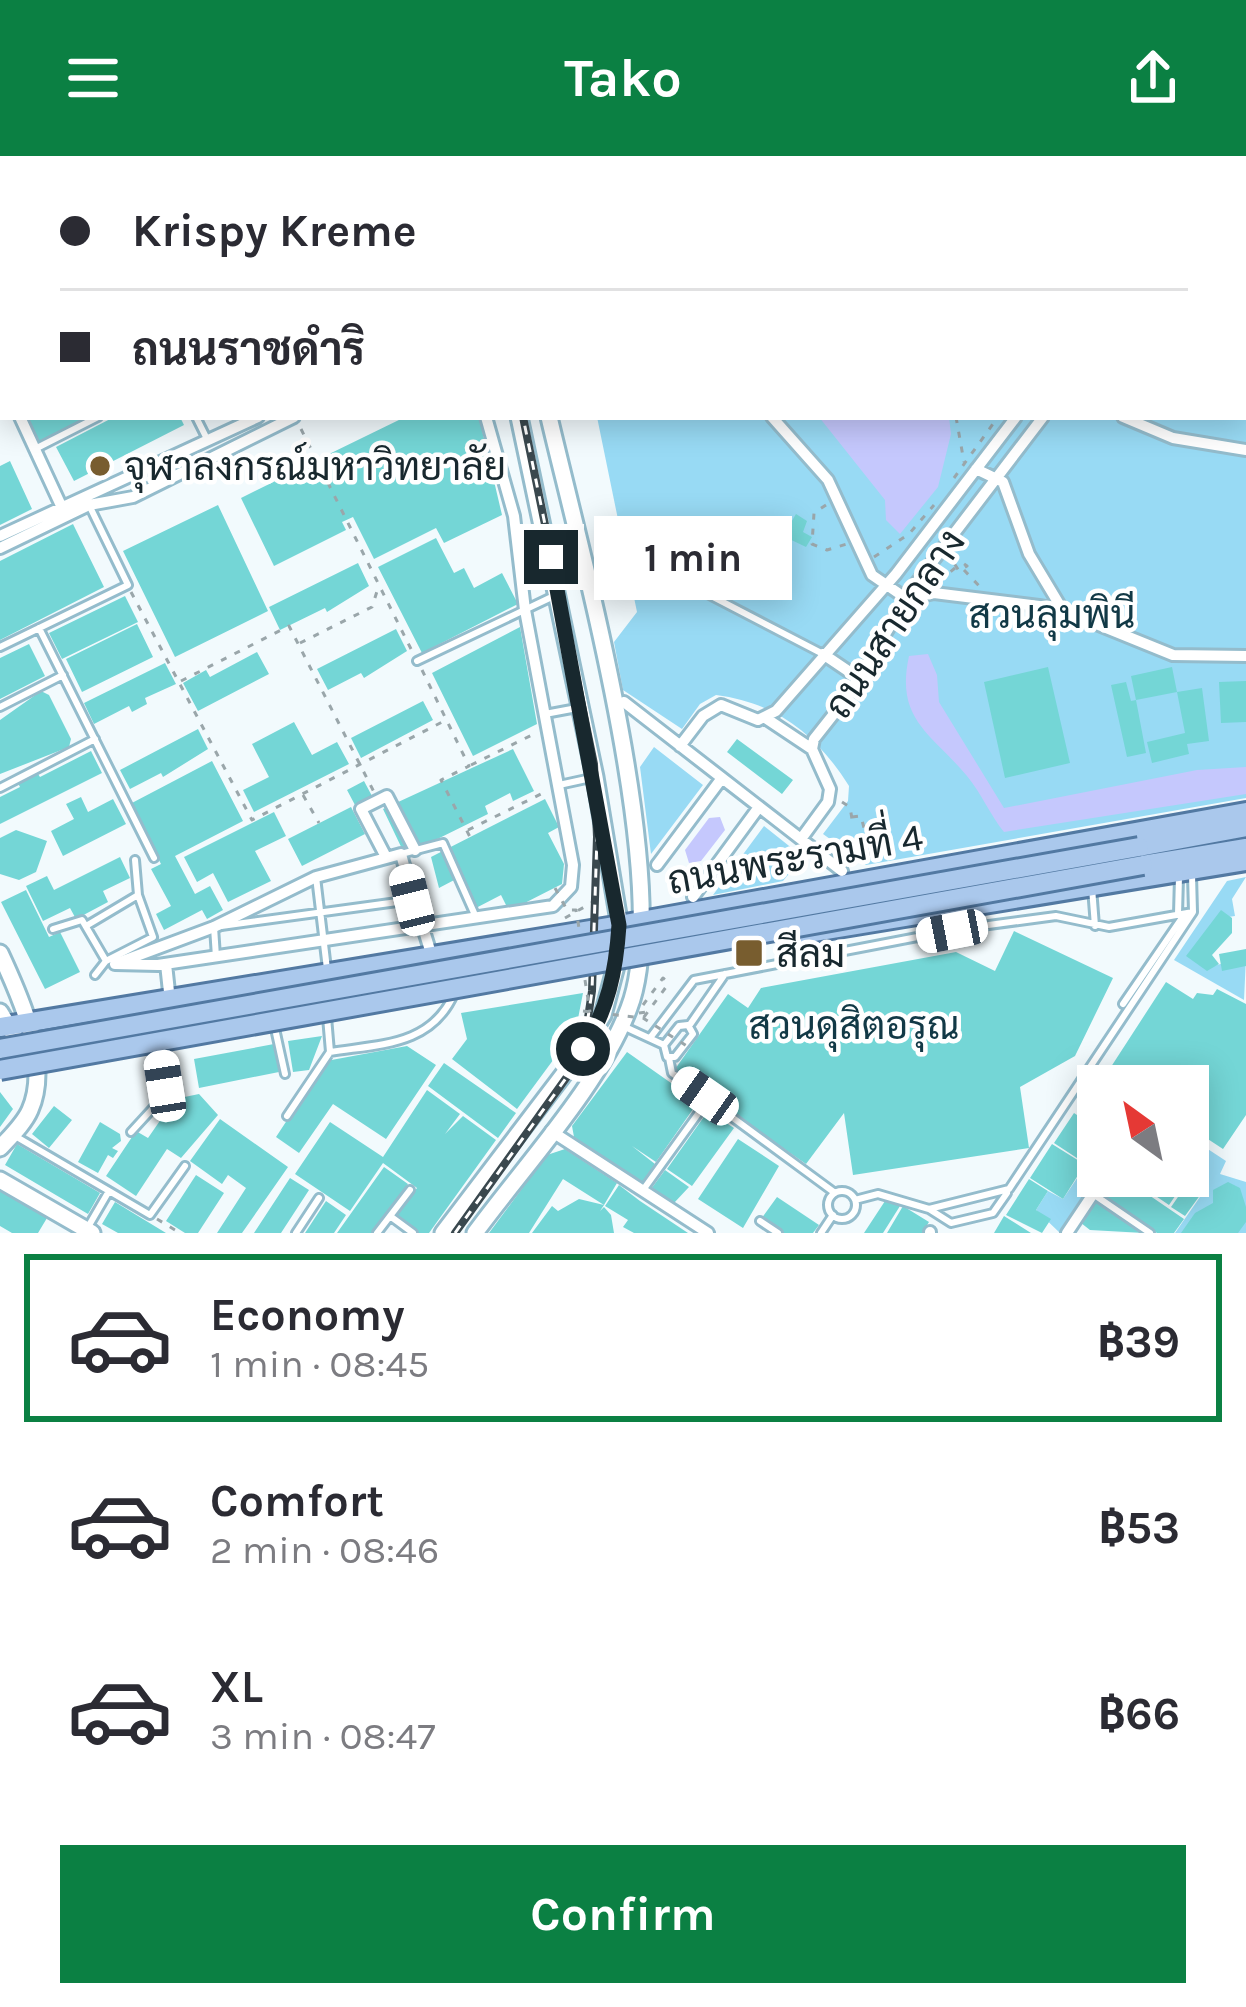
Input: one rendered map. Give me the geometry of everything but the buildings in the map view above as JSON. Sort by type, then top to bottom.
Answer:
[{"type":"main road","points":[[443,1233],[583,1049],[603,1015],[616,966],[619,925],[595,777],[520,420]]},
{"type":"main road","points":[[475,1233],[621,1025],[640,962],[645,919],[617,701],[550,420]]},
{"type":"main road","points":[[543,521],[572,515]]},
{"type":"main road","points":[[580,706],[617,701]]},
{"type":"main road","name":"ถนนพระรามที่ 4","points":[[2,1026],[619,925],[1246,812]]},
{"type":"main road","name":"ถนนพระรามที่ 4","points":[[0,1049],[193,1022],[1141,856],[1246,827]]},
{"type":"main road","name":"ถนนพระรามที่ 4","points":[[1141,856],[1246,848]]},
{"type":"main road","name":"ถนนพระรามที่ 4","points":[[0,1067],[1246,861]]},
{"type":"main road","points":[[910,871],[901,887],[902,898],[921,917]]},
{"type":"main road","points":[[0,953],[32,1022],[30,1110],[0,1148]]},
{"type":"main road","name":"ถนนพระรามที่ 4","points":[[2,1026],[193,1022]]},
{"type":"main road","name":"ถนนพระรามที่ 4","points":[[0,1067],[193,1022]]},
{"type":"main road","points":[[2,1026],[32,1064]]},
{"type":"main road","points":[[0,1180],[89,1231]]},
{"type":"street","points":[[21,420],[64,511]]},
{"type":"street","points":[[0,548],[117,481],[252,420]]},
{"type":"street","points":[[0,536],[64,511],[125,499],[289,420]]},
{"type":"street","points":[[111,962],[166,964],[553,906],[571,887],[573,865],[525,610],[514,517],[487,420]]},
{"type":"street","points":[[775,420],[839,497],[886,583],[907,599],[928,595],[1062,610],[1173,655],[1246,656]]},
{"type":"street","name":"ถนนสายกลาง","points":[[680,746],[703,716],[721,705],[767,718],[886,583],[1014,420]]},
{"type":"street","name":"ถนนสายกลาง","points":[[829,795],[812,749],[907,599],[1041,420]]},
{"type":"street","points":[[1130,420],[1173,438],[1246,450]]},
{"type":"street","points":[[177,452],[186,471]]},
{"type":"street","points":[[976,469],[1003,482],[1029,554],[1062,610]]},
{"type":"street","points":[[117,481],[125,499]]},
{"type":"street","points":[[823,654],[857,677]]},
{"type":"street","points":[[617,701],[842,871]]},
{"type":"street","points":[[767,718],[812,749]]},
{"type":"street","points":[[657,865],[722,778]]},
{"type":"street","points":[[801,839],[829,795]]},
{"type":"street","points":[[386,857],[361,809],[387,796],[408,852],[412,900],[432,957]]},
{"type":"street","points":[[692,897],[759,807]]},
{"type":"street","points":[[111,962],[214,927],[316,877],[408,852]]},
{"type":"street","points":[[166,964],[170,1001]]},
{"type":"street","points":[[550,1130],[708,1233]]},
{"type":"street","points":[[1067,1233],[1091,1197]]},
{"type":"lane","points":[[35,449],[92,420]]},
{"type":"lane","points":[[198,420],[208,441]]},
{"type":"lane","points":[[0,647],[128,585],[89,505]]},
{"type":"lane","points":[[694,586],[823,654]]},
{"type":"lane","points":[[417,661],[559,593]]},
{"type":"lane","points":[[39,628],[154,858]]},
{"type":"lane","points":[[0,706],[63,675]]},
{"type":"lane","points":[[547,720],[580,706]]},
{"type":"lane","points":[[0,788],[95,739]]},
{"type":"lane","points":[[560,785],[595,777]]},
{"type":"lane","points":[[408,852],[443,843],[475,917]]},
{"type":"lane","points":[[95,975],[153,937],[138,895],[135,860]]},
{"type":"lane","points":[[855,1201],[878,1194],[929,1209],[951,1223],[993,1213],[1186,913],[1184,871]]},
{"type":"lane","points":[[1124,1004],[1186,913],[1184,871]]},
{"type":"lane","points":[[316,877],[328,974]]},
{"type":"lane","points":[[1092,887],[1095,926]]},
{"type":"lane","points":[[86,926],[138,895]]},
{"type":"lane","points":[[216,957],[214,927],[412,900]]},
{"type":"lane","points":[[650,1038],[689,981],[1056,916],[1095,926],[1186,913]]},
{"type":"lane","points":[[53,929],[77,919],[111,962]]},
{"type":"lane","points":[[782,937],[786,963]]},
{"type":"lane","points":[[689,1026],[724,974]]},
{"type":"lane","points":[[330,1052],[412,1040],[435,1024],[454,994]]},
{"type":"lane","points":[[287,1116],[330,1052],[327,1016]]},
{"type":"lane","points":[[274,1024],[285,1074]]},
{"type":"lane","points":[[621,1025],[664,1046],[672,1073],[835,1193],[847,1192],[855,1201]]},
{"type":"lane","points":[[664,1046],[679,1026],[689,1026]]},
{"type":"lane","points":[[669,1058],[676,1057],[693,1034],[689,1026]]},
{"type":"lane","points":[[131,1132],[165,1095],[159,1043]]},
{"type":"lane","points":[[643,1190],[704,1107]]},
{"type":"lane","points":[[12,1134],[150,1215],[185,1166]]},
{"type":"lane","points":[[377,1233],[410,1190]]},
{"type":"lane","points":[[929,1209],[1009,1190]]},
{"type":"lane","points":[[89,1231],[109,1191]]},
{"type":"lane","points":[[833,1215],[828,1204],[835,1193]]},
{"type":"lane","points":[[1097,1197],[1150,1233]]},
{"type":"lane","points":[[296,1233],[319,1198]]},
{"type":"lane","points":[[833,1215],[849,1216],[855,1201]]},
{"type":"lane","points":[[821,1233],[833,1215]]},
{"type":"lane","points":[[390,1216],[413,1233]]},
{"type":"lane","points":[[760,1222],[778,1233]]},
{"type":"path","points":[[296,420],[469,766]]},
{"type":"path","points":[[956,420],[963,461]]},
{"type":"path","points":[[952,481],[996,420]]},
{"type":"path","points":[[886,583],[870,559],[909,534],[945,494]]},
{"type":"path","points":[[839,497],[814,513],[812,544],[827,550],[861,543]]},
{"type":"path","points":[[956,567],[953,563],[961,558],[963,568],[988,596],[966,594]]},
{"type":"path","points":[[956,567],[963,568]]},
{"type":"path","points":[[928,595],[956,567]]},
{"type":"path","points":[[128,585],[252,820],[446,720]]},
{"type":"path","points":[[298,644],[372,607],[379,585]]},
{"type":"path","points":[[179,682],[289,626],[377,797],[389,791]]},
{"type":"path","points":[[547,720],[441,780],[468,834],[560,785]]},
{"type":"path","points":[[302,794],[319,823]]},
{"type":"path","points":[[829,795],[850,808],[854,825]]},
{"type":"path","points":[[852,817],[861,816],[874,866]]},
{"type":"path","points":[[555,888],[567,910],[577,914],[593,902]]},
{"type":"path","points":[[645,1016],[669,983]]},
{"type":"path","points":[[667,991],[677,998]]},
{"type":"path","points":[[583,1011],[645,1016],[690,1048]]},
{"type":"path","points":[[150,1215],[180,1233]]},
{"type":"green space","name":"สวนลุมพินี","points":[[598,420],[1246,420],[1246,798],[866,865],[823,834],[848,801],[849,786],[823,751],[793,724],[758,705],[716,695],[700,704],[682,729],[623,690],[614,642],[637,612]]},
{"type":"green space","points":[[654,747],[703,785],[651,854],[640,767]]},
{"type":"green space","points":[[764,826],[803,857],[783,881],[713,895]]},
{"type":"green space","points":[[1246,877],[1232,899],[1235,916],[1215,919],[1206,968],[1246,957],[1244,1000],[1174,960],[1227,881]]},
{"type":"green space","points":[[1209,1150],[1226,1161],[1220,1174],[1246,1182],[1246,1233],[1175,1233],[1200,1197],[1209,1197]]},
{"type":"green space","points":[[1077,1178],[1077,1197],[1083,1197],[1060,1233],[1036,1210],[1048,1191],[1063,1199]]},
{"type":"shaded area","points":[[821,420],[949,420],[951,434],[938,487],[900,534],[886,520],[885,500]]},
{"type":"shaded area","points":[[928,654],[937,675],[939,702],[1004,808],[1197,770],[1246,767],[1246,794],[1004,832],[972,783],[912,711],[906,678],[909,656]]},
{"type":"shaded area","points":[[720,817],[725,830],[701,861],[689,863],[685,850],[709,818]]},
{"type":"railway","points":[[455,1233],[569,1074],[585,1038],[592,991],[597,837],[594,764],[524,420]]},
{"type":"place","name":"จุฬาลงกรณ์มหาวิทยาลัย","points":[[100,466]]},
{"type":"place","name":"สีลม","points":[[749,953]]},
{"type":"route","points":[[551,557],[619,925],[615,973],[603,1015],[583,1049]]},
{"type":"park label","name":"สวนดุสิตอรุณ","points":[[854,1025]]}]
